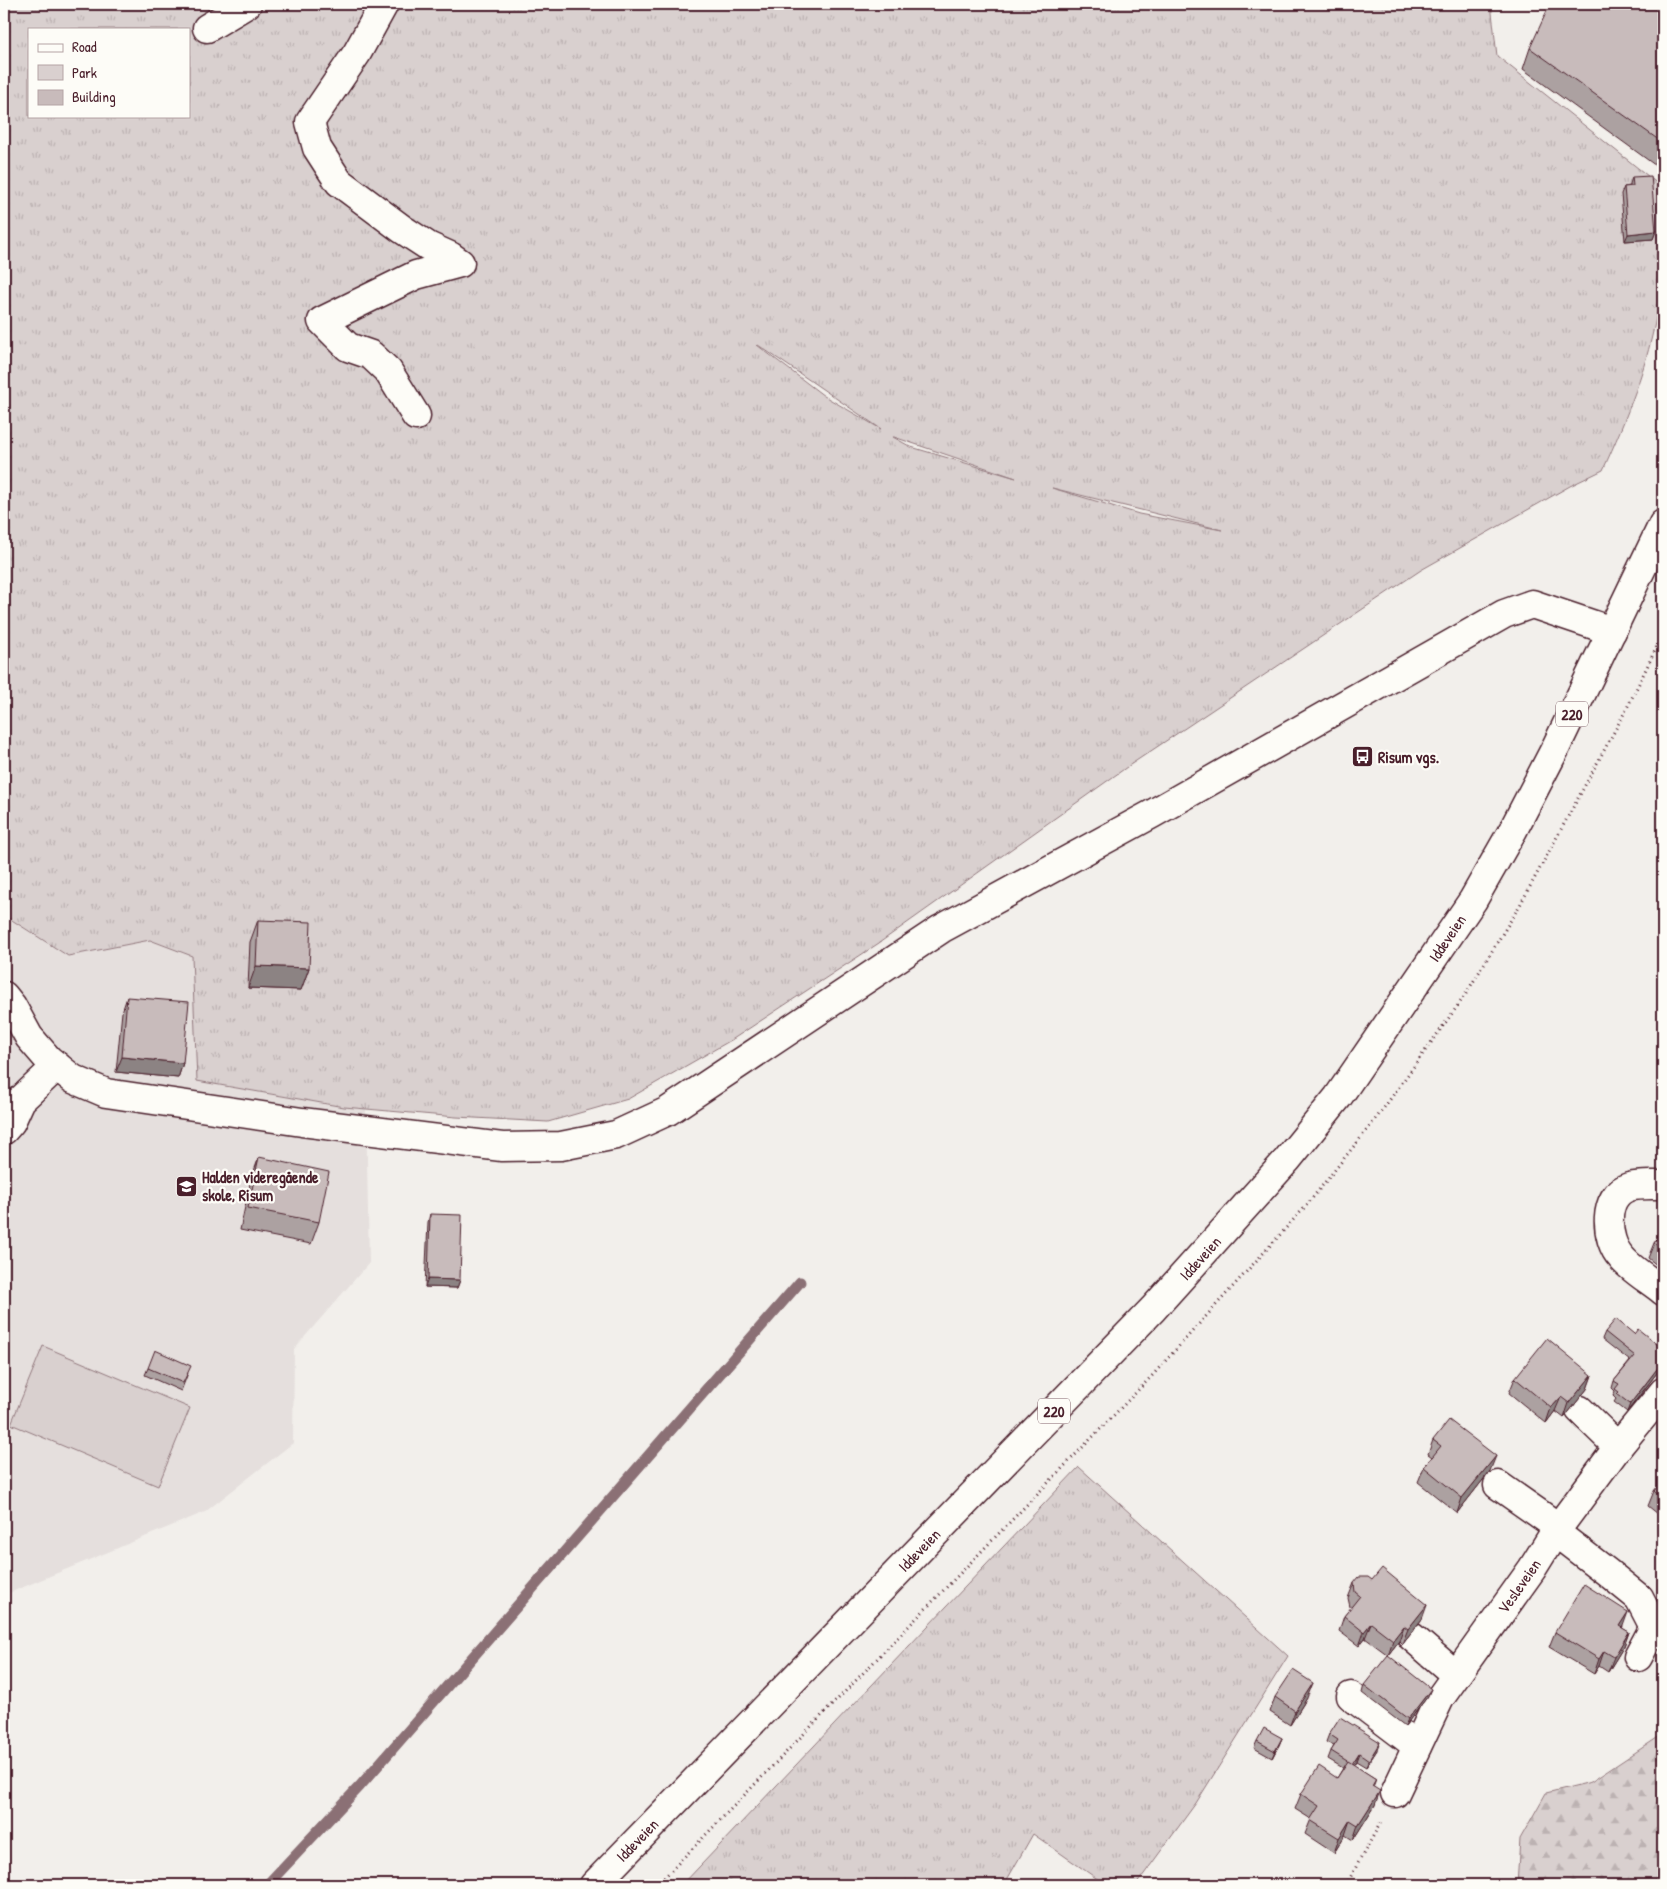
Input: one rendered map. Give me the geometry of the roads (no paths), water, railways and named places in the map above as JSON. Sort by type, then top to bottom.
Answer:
[{"type":"main road","points":[[207,28],[247,4]]},
{"type":"main road","points":[[384,4],[356,54],[310,122],[317,148],[339,182],[402,229],[428,246],[460,263],[416,275],[322,321],[348,347],[371,355],[388,372],[416,416]]},
{"type":"main road","name":"Iddeveien","points":[[594,1885],[1153,1309],[1287,1160],[1333,1104],[1473,900],[1513,830],[1663,524]]},
{"type":"main road","points":[[4,996],[30,1037],[48,1059],[73,1080],[106,1092],[302,1122],[492,1146],[561,1146],[616,1135],[668,1112],[941,929],[1152,814],[1504,614],[1532,604],[1612,631]]},
{"type":"main road","points":[[4,1130],[11,1122],[12,1099],[57,1066]]},
{"type":"main road","points":[[1663,1186],[1649,1185],[1628,1188],[1617,1194],[1608,1220],[1611,1237],[1620,1257],[1663,1291]]},
{"type":"main road","name":"Vesleveien","points":[[1395,1793],[1440,1698],[1618,1446],[1663,1392]]},
{"type":"main road","points":[[1580,1410],[1618,1446]]},
{"type":"main road","points":[[1498,1485],[1557,1530],[1638,1598],[1659,1630],[1638,1658]]},
{"type":"main road","points":[[1412,1637],[1456,1675]]},
{"type":"main road","points":[[1351,1696],[1417,1746]]},
{"type":"waterway","points":[[267,1885],[360,1786],[800,1282]]},
{"type":"place","name":"Risum vgs.","points":[[1362,757]]},
{"type":"place","name":"Halden videregående skole, Risum","points":[[186,1186]]}]
